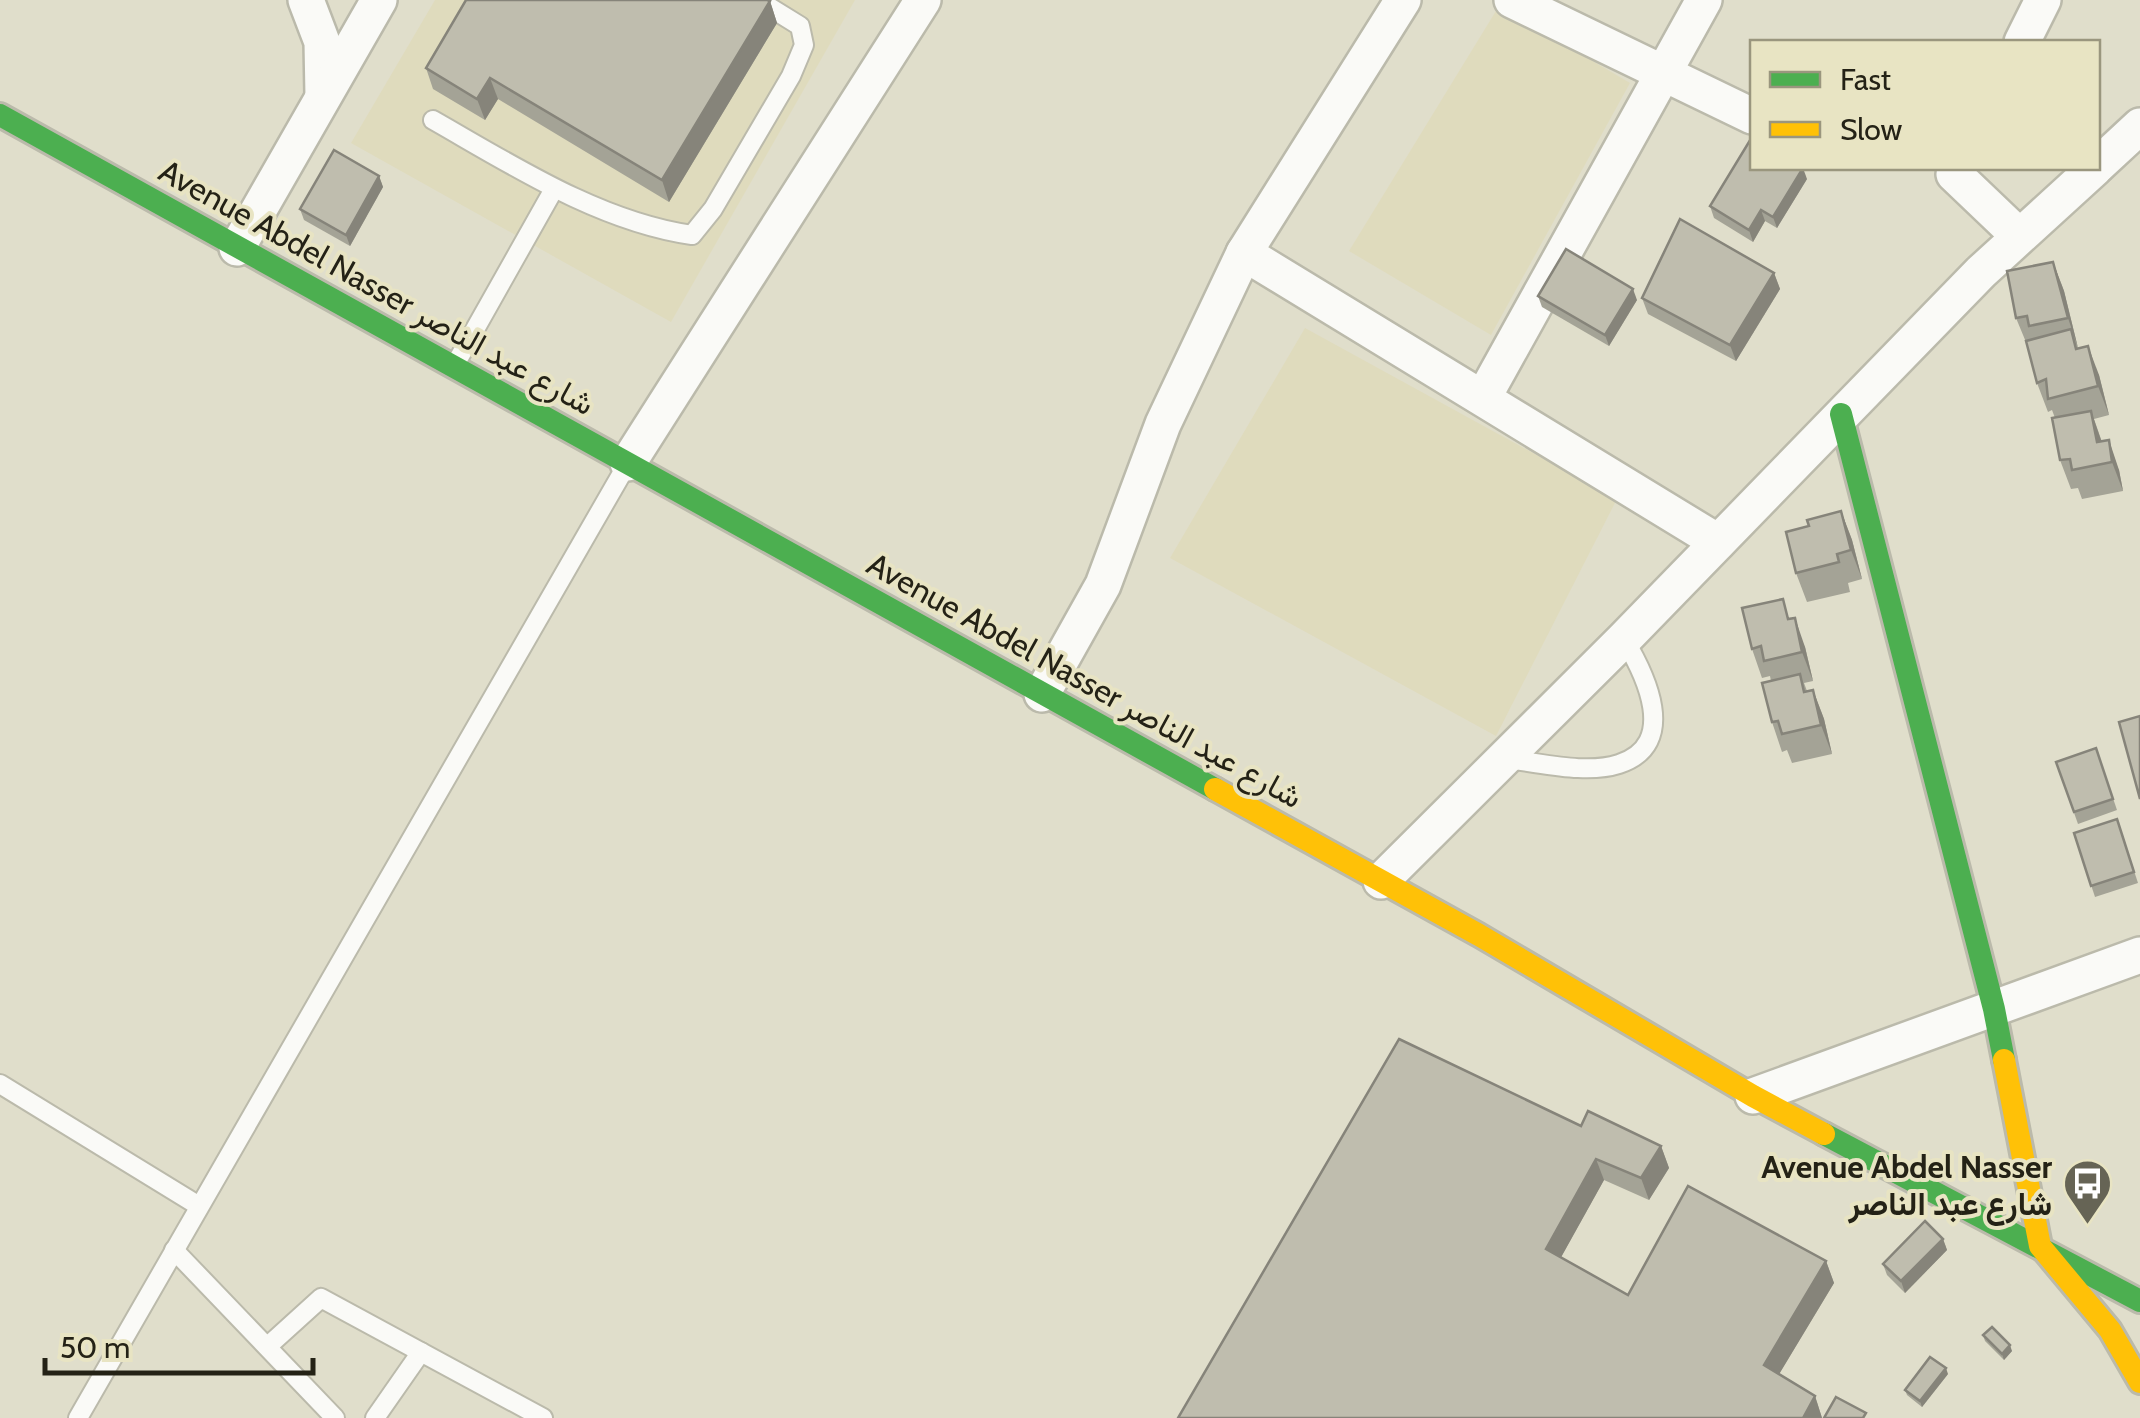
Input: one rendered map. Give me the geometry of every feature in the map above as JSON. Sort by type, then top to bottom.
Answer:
[{"type":"main road","name":"Avenue Abdel Nasser شارع عبد الناصر","points":[[0,115],[1479,935],[1753,1096],[2140,1300]]},
{"type":"main road","points":[[1841,414],[1994,1009],[2040,1246],[2110,1330],[2140,1382]]},
{"type":"street","points":[[306,0],[322,42],[324,98]]},
{"type":"street","points":[[237,248],[380,0]]},
{"type":"street","points":[[628,463],[923,0]]},
{"type":"street","points":[[1042,694],[1104,586],[1163,424],[1244,253],[1404,0]]},
{"type":"street","points":[[1512,0],[1750,115]]},
{"type":"street","points":[[1482,398],[1704,0]]},
{"type":"street","points":[[2023,40],[2043,0]]},
{"type":"street","points":[[2100,164],[2138,141]]},
{"type":"street","points":[[1947,170],[2019,236]]},
{"type":"street","points":[[1380,881],[1624,639],[2019,236],[2092,170]]},
{"type":"street","points":[[1244,253],[1718,542]]},
{"type":"street","points":[[1753,1096],[2140,955]]},
{"type":"lane","points":[[433,120],[554,189],[664,231],[692,235],[713,209],[791,76],[804,45],[800,26],[758,0]]},
{"type":"lane","points":[[454,368],[554,189]]},
{"type":"lane","points":[[78,1418],[628,463]]},
{"type":"lane","points":[[1503,759],[1589,768],[1620,764],[1640,751],[1652,731],[1652,695],[1624,639]]},
{"type":"lane","points":[[0,1084],[199,1206]]},
{"type":"lane","points":[[174,1250],[336,1418]]},
{"type":"lane","points":[[268,1346],[322,1298],[543,1418]]},
{"type":"lane","points":[[376,1418],[421,1352]]},
{"type":"lane","points":[[499,1418],[513,1402]]},
{"type":"shaded area","points":[[435,0],[855,0],[671,322],[351,143]]},
{"type":"shaded area","points":[[1499,6],[1630,83],[1491,335],[1349,251]]},
{"type":"shaded area","points":[[1305,328],[1617,499],[1496,736],[1170,558]]},
{"type":"building","points":[[466,0],[770,1],[662,180],[490,78],[477,99],[426,68]]},
{"type":"building","points":[[1750,140],[1750,170],[1802,170],[1773,217],[1761,210],[1749,230],[1710,206]]},
{"type":"building","points":[[334,150],[379,176],[346,235],[300,209]]},
{"type":"building","points":[[1680,219],[1774,273],[1730,345],[1642,298]]},
{"type":"building","points":[[1566,249],[1633,289],[1605,335],[1538,296]]},
{"type":"building","points":[[2053,262],[2068,318],[2029,326],[2027,316],[2016,318],[2007,271]]},
{"type":"building","points":[[2071,329],[2076,349],[2088,346],[2098,386],[2048,399],[2046,379],[2037,383],[2026,341]]},
{"type":"building","points":[[2091,411],[2097,442],[2109,440],[2112,462],[2072,470],[2070,459],[2060,460],[2052,418]]},
{"type":"building","points":[[1841,511],[1851,550],[1837,554],[1839,562],[1796,573],[1786,532],[1809,526],[1807,520]]},
{"type":"building","points":[[1783,599],[1788,619],[1795,618],[1802,652],[1764,661],[1761,646],[1752,649],[1742,608]]},
{"type":"building","points":[[1800,674],[1804,692],[1813,690],[1821,725],[1782,734],[1778,721],[1772,722],[1762,683]]},
{"type":"building","points":[[2140,716],[2140,799],[2119,722]]},
{"type":"building","points":[[2096,748],[2113,799],[2074,812],[2056,762]]},
{"type":"building","points":[[2117,819],[2134,872],[2091,886],[2074,833]]},
{"type":"building","points":[[1399,1039],[1581,1126],[1588,1111],[1661,1146],[1641,1178],[1596,1159],[1546,1249],[1628,1295],[1688,1186],[1826,1261],[1764,1365],[1815,1396],[1803,1418],[1178,1418]]},
{"type":"building","points":[[1925,1221],[1943,1239],[1901,1281],[1883,1264]]},
{"type":"building","points":[[1992,1327],[2010,1345],[2002,1354],[1983,1335]]},
{"type":"building","points":[[1930,1357],[1946,1368],[1920,1401],[1905,1390]]},
{"type":"building","points":[[1836,1397],[1866,1413],[1863,1418],[1824,1418]]},
{"type":"traffic: fast","points":[[0,115],[1215,789]]},
{"type":"traffic: fast","points":[[1841,414],[2004,1060]]},
{"type":"traffic: fast","points":[[1824,1134],[2140,1301]]},
{"type":"traffic: slow","points":[[1215,789],[1479,935],[1824,1134]]},
{"type":"traffic: slow","points":[[2004,1060],[2040,1246],[2110,1330],[2140,1382]]},
{"type":"place","name":"Avenue Abdel Nasser شارع عبد الناصر","points":[[2087,1226]]}]
